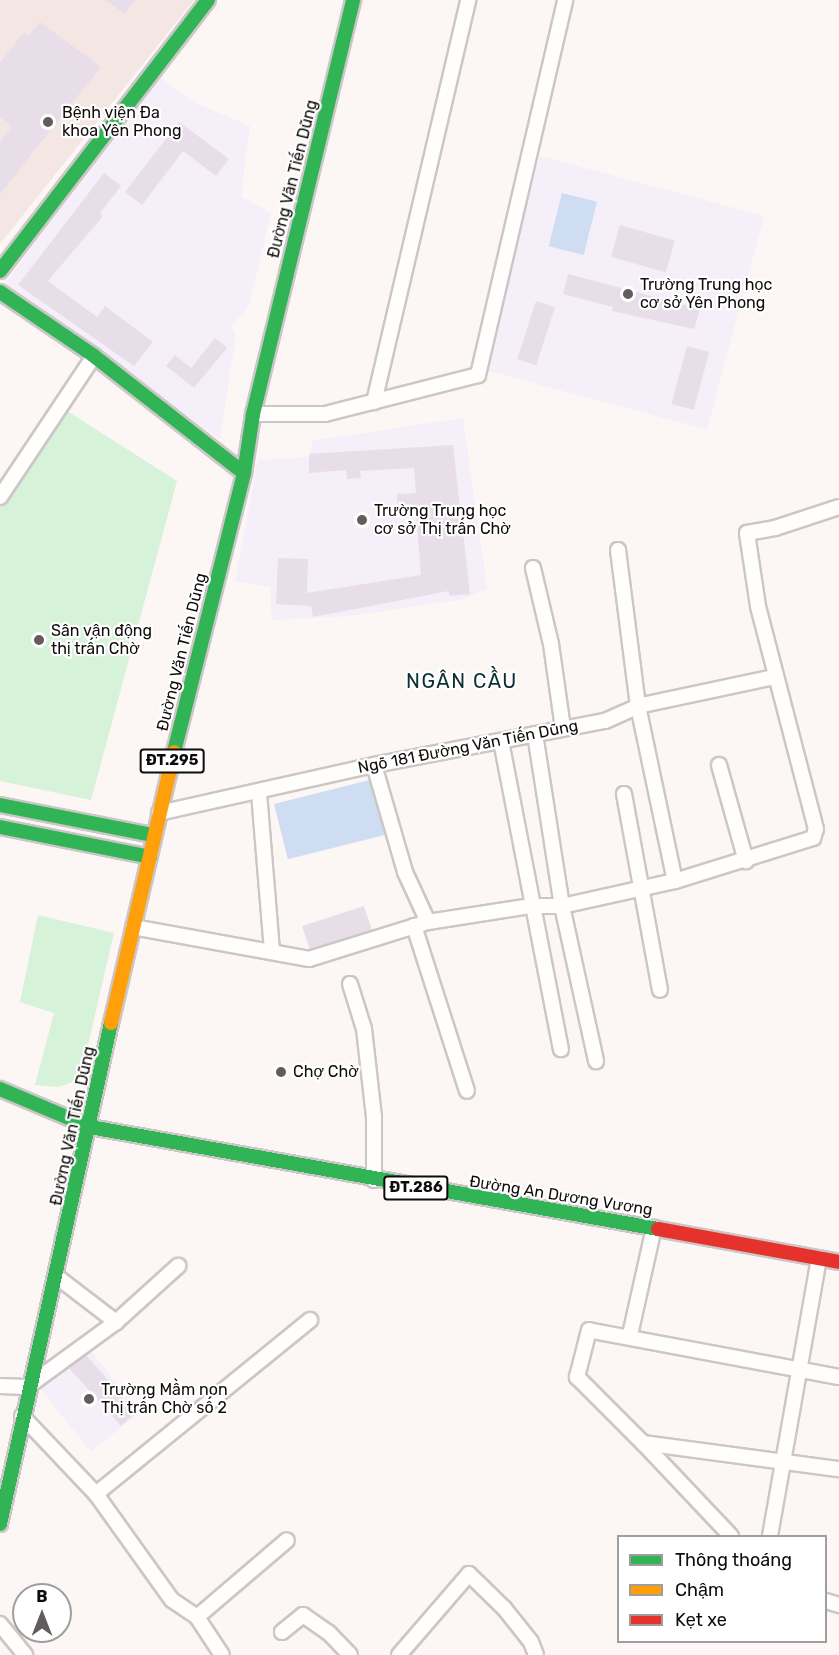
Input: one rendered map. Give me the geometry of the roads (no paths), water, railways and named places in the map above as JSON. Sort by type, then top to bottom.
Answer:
[{"type":"main road","points":[[0,271],[208,0]]},
{"type":"main road","name":"Đường Văn Tiến Dũng","points":[[0,1524],[27,1387],[56,1276],[153,835],[244,473],[253,414],[353,0]]},
{"type":"main road","points":[[0,292],[94,356],[244,473]]},
{"type":"main road","points":[[0,805],[153,835]]},
{"type":"main road","points":[[0,826],[150,857]]},
{"type":"main road","name":"Đường An Dương Vương","points":[[0,1089],[90,1127],[839,1262]]},
{"type":"street","points":[[374,402],[468,0]]},
{"type":"street","points":[[253,414],[325,414],[478,375],[565,0]]},
{"type":"street","points":[[0,497],[94,356]]},
{"type":"street","points":[[133,927],[309,958],[428,922],[530,906],[562,906],[675,881],[746,861],[813,838],[816,829],[758,606],[747,533],[839,507]]},
{"type":"street","points":[[618,550],[638,706],[675,881]]},
{"type":"street","points":[[533,568],[551,644],[563,728]]},
{"type":"street","name":"Ngõ 181 Đường Văn Tiến Dũng","points":[[159,813],[259,793],[374,765],[604,721],[638,706],[775,677]]},
{"type":"street","points":[[535,734],[562,906],[596,1061]]},
{"type":"street","points":[[501,741],[530,906],[561,1049]]},
{"type":"street","points":[[374,765],[405,872],[428,922]]},
{"type":"street","points":[[719,765],[746,861]]},
{"type":"street","points":[[259,793],[272,951]]},
{"type":"street","points":[[624,794],[644,887],[660,990]]},
{"type":"street","points":[[414,926],[467,1091]]},
{"type":"street","points":[[350,984],[364,1029],[374,1117],[374,1180]]},
{"type":"street","points":[[630,1335],[654,1228]]},
{"type":"street","points":[[770,1535],[819,1258]]},
{"type":"street","points":[[0,1386],[27,1387],[116,1322],[178,1266]]},
{"type":"street","points":[[56,1276],[116,1322]]},
{"type":"street","points":[[96,1494],[310,1320]]},
{"type":"street","points":[[730,1535],[577,1377],[589,1330],[630,1335],[839,1377]]},
{"type":"street","points":[[22,1416],[96,1494],[172,1600],[197,1617],[222,1655]]},
{"type":"street","points":[[643,1443],[839,1470]]},
{"type":"street","points":[[197,1617],[287,1540]]},
{"type":"street","points":[[399,1655],[469,1574],[504,1608],[531,1642],[536,1655]]},
{"type":"street","points":[[282,1632],[303,1615],[329,1633],[350,1655]]},
{"type":"street","points":[[0,1624],[25,1655]]},
{"type":"water","points":[[562,193],[597,202],[584,255],[549,246]]},
{"type":"water","points":[[374,779],[388,834],[288,859],[274,804]]},
{"type":"place","name":"Bệnh viện Đa khoa Yên Phong","points":[[48,122]]},
{"type":"place","name":"Trường Trung học cơ sở Yên Phong","points":[[628,294]]},
{"type":"place","name":"Trường Trung học cơ sở Thị trấn Chờ","points":[[362,520]]},
{"type":"place","name":"Sân vận động thị trấn Chờ","points":[[39,640]]},
{"type":"place","name":"Chợ Chờ","points":[[281,1072]]},
{"type":"place","name":"Trường Mầm non Thị trấn Chờ số 2","points":[[89,1399]]},
{"type":"district","name":"NGÂN CẦU","points":[[462,681]]}]
